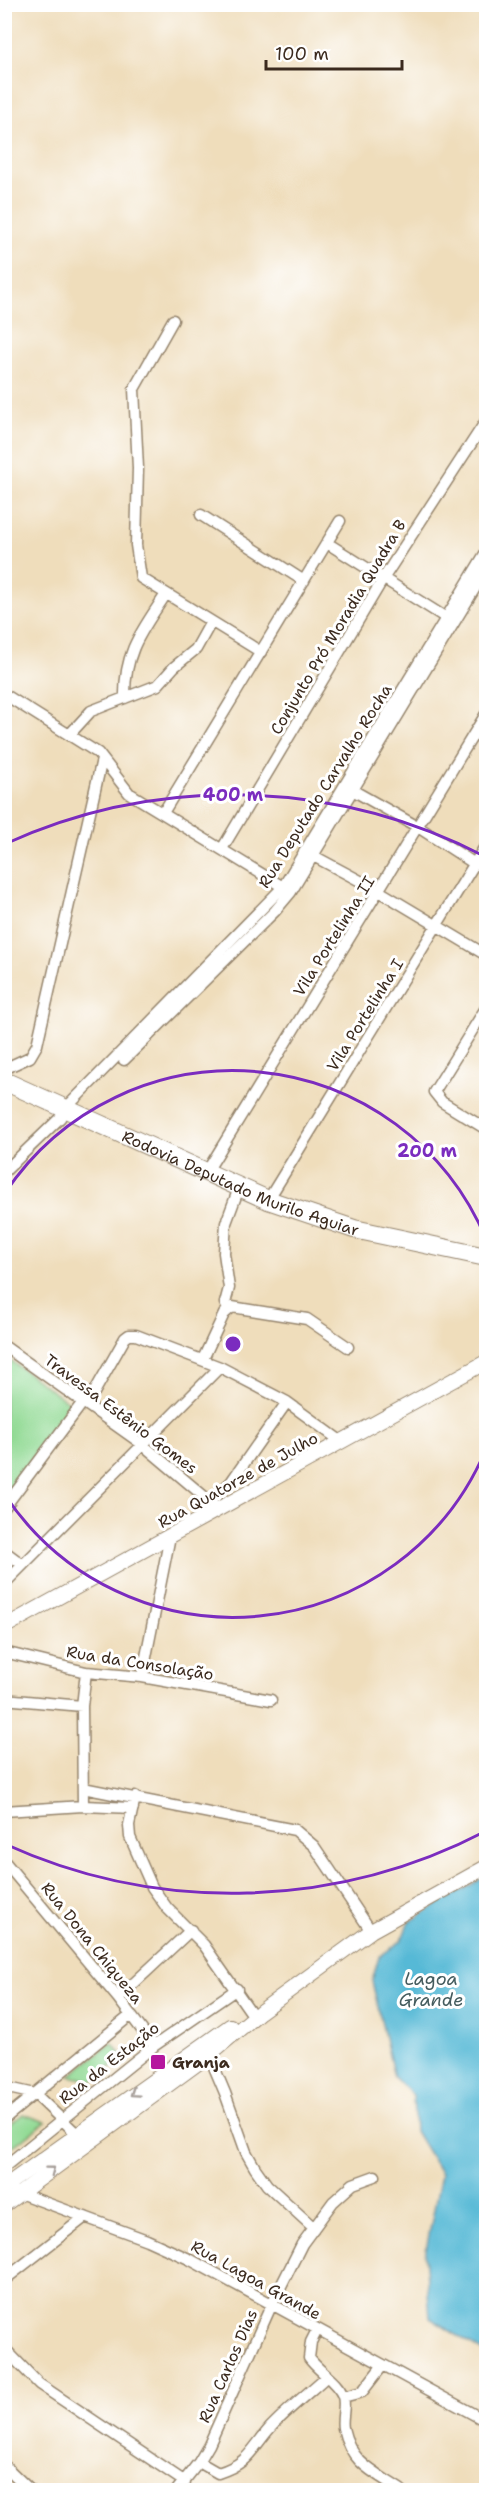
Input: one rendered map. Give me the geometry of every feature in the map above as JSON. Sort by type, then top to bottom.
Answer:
[{"type":"highway","name":"Rodovia Deputado Murilo Aguiar","points":[[4,1081],[65,1113],[268,1200],[354,1229],[486,1257]]},
{"type":"street","points":[[173,320],[134,389],[138,468],[136,545],[141,578],[261,652]]},
{"type":"street","name":"Conjunto Pró Moradia Quadra B","points":[[222,849],[383,579],[485,422]]},
{"type":"street","points":[[201,515],[304,581]]},
{"type":"street","points":[[163,813],[340,521]]},
{"type":"street","points":[[327,543],[451,621]]},
{"type":"street","name":"Rua Deputado Carvalho Rocha","points":[[451,621],[486,553]]},
{"type":"street","name":"Rua Deputado Carvalho Rocha","points":[[4,1172],[287,890],[451,621],[486,570]]},
{"type":"street","points":[[125,698],[124,679],[131,648],[166,594]]},
{"type":"street","points":[[70,734],[91,711],[158,685],[174,667],[196,649],[211,622]]},
{"type":"street","points":[[4,694],[98,753],[129,793],[287,890]]},
{"type":"street","name":"Vila Portelinha II","points":[[206,1173],[486,714]]},
{"type":"street","points":[[4,1069],[30,1057],[37,1045],[102,759]]},
{"type":"street","points":[[348,788],[418,826],[475,864]]},
{"type":"street","name":"Vila Portelinha I","points":[[268,1200],[486,845]]},
{"type":"street","points":[[309,854],[379,891],[486,955]]},
{"type":"street","points":[[486,1008],[434,1092],[442,1102],[486,1129]]},
{"type":"street","points":[[228,1309],[225,1303],[229,1288],[224,1254],[226,1223],[239,1188]]},
{"type":"street","points":[[228,1309],[240,1307],[308,1319],[348,1347]]},
{"type":"street","points":[[203,1359],[228,1309]]},
{"type":"street","points":[[4,1508],[85,1403],[119,1347],[129,1335],[143,1336],[220,1367],[287,1402],[342,1442]]},
{"type":"street","name":"Travessa Estênio Gomes","points":[[4,1346],[142,1444],[214,1505]]},
{"type":"street","name":"Rua Quatorze de Julho","points":[[4,1627],[170,1536],[214,1505],[342,1442],[486,1362]]},
{"type":"street","points":[[4,1584],[220,1367]]},
{"type":"street","points":[[214,1505],[287,1402]]},
{"type":"street","points":[[142,1677],[170,1536]]},
{"type":"street","points":[[4,1551],[23,1565]]},
{"type":"street","name":"Rua da Consolação","points":[[4,1652],[86,1672],[142,1677],[271,1700]]},
{"type":"street","points":[[83,1806],[82,1706],[86,1672]]},
{"type":"street","points":[[4,1699],[82,1706]]},
{"type":"street","points":[[83,1788],[134,1802],[295,1830],[314,1846],[371,1931]]},
{"type":"street","points":[[4,1811],[134,1802]]},
{"type":"street","points":[[134,1802],[129,1825],[130,1837],[152,1887],[166,1908],[191,1930],[255,2011]]},
{"type":"street","name":"Rua Dona Chiqueza","points":[[4,1860],[118,1998],[154,2046]]},
{"type":"street","points":[[4,2205],[255,2011],[371,1931],[486,1867]]},
{"type":"street","points":[[118,1998],[191,1930]]},
{"type":"street","name":"Rua da Estação","points":[[4,2167],[154,2046],[237,1989]]},
{"type":"street","points":[[5,2185],[77,2134],[172,2075],[209,2055],[255,2011]]},
{"type":"street","points":[[4,2119],[131,2015]]},
{"type":"street","points":[[209,2055],[246,2152],[255,2168],[267,2185],[314,2228]]},
{"type":"street","points":[[4,2087],[35,2094],[77,2134]]},
{"type":"street","name":"Rua Carlos Dias","points":[[181,2486],[199,2462],[302,2244],[333,2202],[353,2184],[375,2176]]},
{"type":"street","name":"Rua Lagoa Grande","points":[[5,2185],[19,2194],[147,2240],[189,2259],[271,2306],[486,2421]]},
{"type":"street","points":[[4,2280],[85,2217]]},
{"type":"street","points":[[317,2330],[311,2342],[309,2358],[339,2389],[343,2397],[344,2430],[358,2461],[401,2490]]},
{"type":"street","points":[[4,2348],[39,2384],[181,2486]]},
{"type":"street","points":[[343,2397],[362,2392],[383,2365]]},
{"type":"street","points":[[199,2462],[218,2473],[236,2467],[270,2428],[326,2377]]},
{"type":"street","points":[[4,2466],[30,2490]]},
{"type":"green space","points":[[4,1356],[72,1405],[5,1498],[4,1498]]},
{"type":"green space","points":[[112,2043],[123,2057],[93,2081],[70,2076]]},
{"type":"green space","points":[[23,2114],[46,2122],[5,2152],[5,2128]]},
{"type":"water","name":"Lagoa Grande","points":[[486,1876],[486,2354],[430,2318],[425,2255],[441,2174],[415,2131],[413,2095],[394,2077],[372,1981],[379,1957],[401,1941],[409,1922]]},
{"type":"place","name":"Granja","points":[[158,2062]]}]
